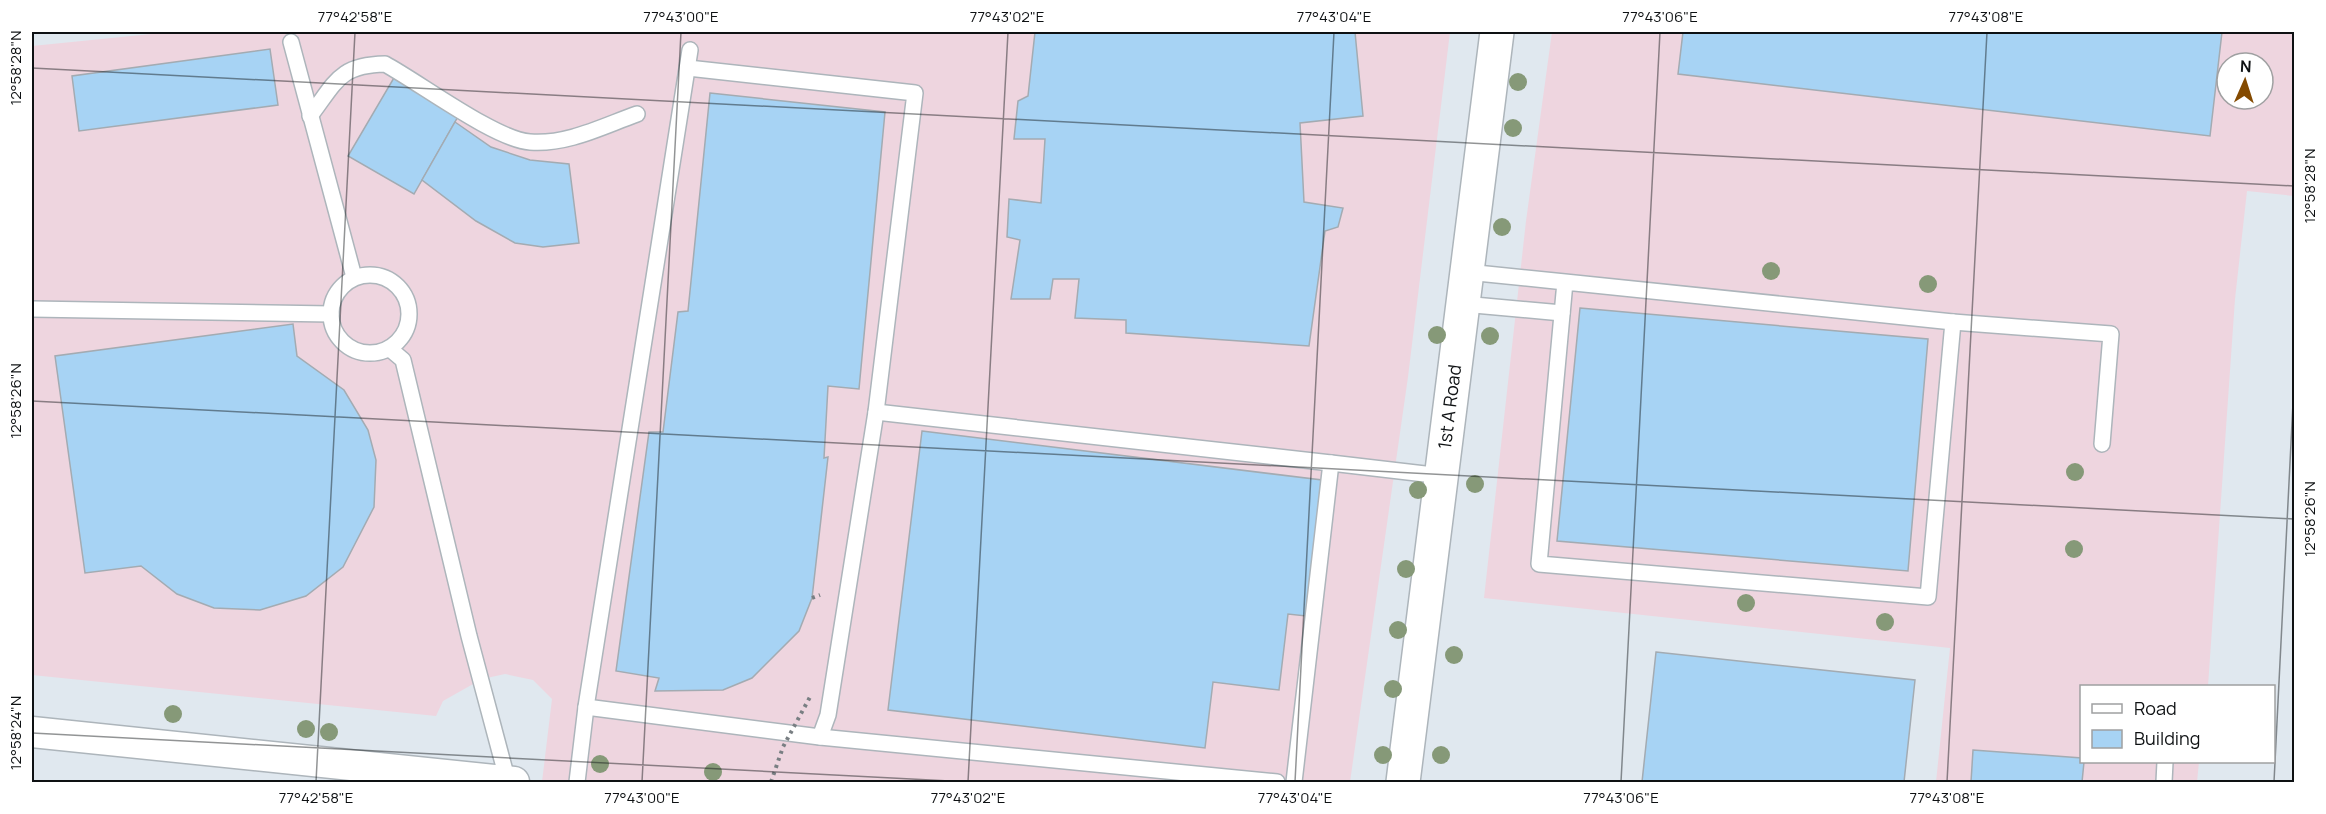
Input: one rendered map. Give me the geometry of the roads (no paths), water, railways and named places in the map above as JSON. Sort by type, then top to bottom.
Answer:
[{"type":"street","name":"1st A Road","points":[[1403,783],[1497,32]]},
{"type":"street","points":[[32,732],[514,783]]},
{"type":"lane","points":[[291,42],[354,277]]},
{"type":"lane","points":[[577,783],[586,707],[690,50]]},
{"type":"lane","points":[[310,116],[344,71],[363,64],[385,64],[503,135],[529,142],[556,141],[637,114]]},
{"type":"lane","points":[[688,68],[915,93],[876,412],[830,704],[820,736]]},
{"type":"lane","points":[[369,274],[384,277],[397,284],[406,296],[410,311],[408,326],[401,339],[390,349],[374,353],[358,352],[344,343],[334,330],[331,314],[337,293],[354,277],[369,274]]},
{"type":"lane","points":[[1465,288],[1565,282],[1953,322],[2111,334],[2102,444]]},
{"type":"lane","points":[[1565,282],[1539,564],[1928,597],[1953,322]]},
{"type":"lane","points":[[1465,288],[1562,313]]},
{"type":"lane","points":[[32,309],[331,314]]},
{"type":"lane","points":[[390,349],[403,360],[508,782]]},
{"type":"lane","points":[[876,412],[1442,476]]},
{"type":"lane","points":[[1294,783],[1331,463]]},
{"type":"lane","points":[[586,707],[820,736],[1277,783]]},
{"type":"lane","points":[[2164,783],[2165,763]]}]
